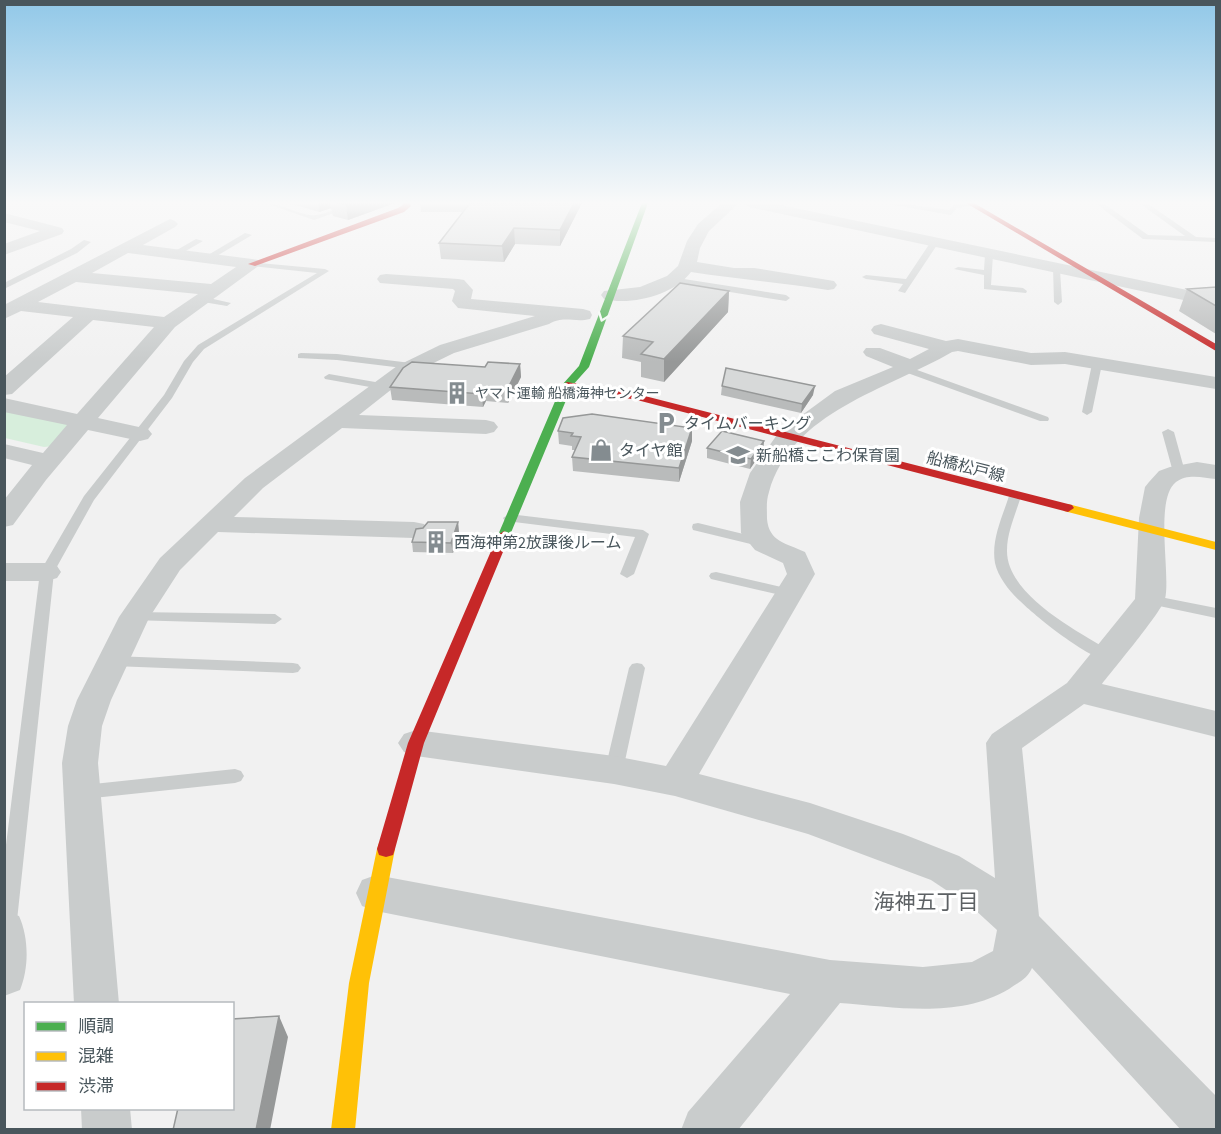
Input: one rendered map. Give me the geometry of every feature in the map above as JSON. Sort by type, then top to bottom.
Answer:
[{"type":"street","points":[[10,309],[111,256]]},
{"type":"street","points":[[190,256],[252,264]]},
{"type":"street","points":[[4,519],[48,462],[168,323],[213,297],[252,264],[274,256]]},
{"type":"street","points":[[343,1130],[347,1069],[359,983],[376,893],[397,802],[416,743],[567,385],[584,367],[625,256]]},
{"type":"street","points":[[610,295],[635,294],[671,279],[681,274],[690,256]]},
{"type":"street","points":[[993,256],[1216,302]]},
{"type":"street","points":[[1059,256],[1216,348]]},
{"type":"street","points":[[686,267],[754,273],[828,285]]},
{"type":"street","points":[[72,276],[213,297]]},
{"type":"street","points":[[386,279],[458,284],[464,290],[461,301],[465,304],[583,316]]},
{"type":"street","points":[[10,309],[89,313],[168,323]]},
{"type":"street","points":[[4,389],[89,313]]},
{"type":"street","points":[[97,1002],[80,763],[85,726],[134,617],[170,564],[254,483],[339,422],[381,387],[411,366],[447,350],[542,320],[552,314]]},
{"type":"street","points":[[881,330],[946,346],[958,345],[1031,359],[1065,358],[1216,383]]},
{"type":"street","points":[[675,782],[801,574],[795,558],[765,544],[754,533],[753,502],[762,473],[787,437],[843,396],[909,368],[946,346]]},
{"type":"street","points":[[873,352],[909,368]]},
{"type":"street","points":[[563,366],[567,385]]},
{"type":"street","name":"船橋松戸線","points":[[567,385],[637,397],[1216,546]]},
{"type":"street","points":[[4,405],[140,434]]},
{"type":"street","points":[[339,422],[486,427]]},
{"type":"street","points":[[4,451],[48,462]]},
{"type":"street","points":[[376,893],[830,981],[923,988],[978,983],[1012,963],[1019,924],[1004,743],[1079,692],[1150,600],[1151,530],[1158,487],[1168,477],[1179,472],[1197,469],[1216,472]]},
{"type":"street","points":[[212,524],[414,530]]},
{"type":"street","points":[[4,572],[47,573]]},
{"type":"street","points":[[1079,692],[1216,724]]},
{"type":"street","points":[[416,743],[614,770],[675,782],[810,819],[945,868],[987,895],[1019,924],[1215,1130]]},
{"type":"street","points":[[4,975],[5,930]]},
{"type":"street","points":[[706,1130],[830,981]]},
{"type":"street","points":[[105,1110],[107,1130]]},
{"type":"lane","points":[[4,287],[64,256]]},
{"type":"lane","points":[[207,258],[211,256]]},
{"type":"lane","points":[[902,291],[926,256]]},
{"type":"lane","points":[[989,256],[987,287],[1023,291]]},
{"type":"lane","points":[[5,930],[47,573],[88,499],[168,396],[189,360],[201,347],[325,271],[252,264]]},
{"type":"lane","points":[[958,269],[988,273]]},
{"type":"lane","points":[[1056,270],[1058,302]]},
{"type":"lane","points":[[866,277],[909,282]]},
{"type":"lane","points":[[671,279],[786,298]]},
{"type":"lane","points":[[301,356],[337,357],[411,366]]},
{"type":"lane","points":[[1087,412],[1097,364]]},
{"type":"lane","points":[[909,368],[1044,419]]},
{"type":"lane","points":[[329,377],[381,387]]},
{"type":"lane","points":[[1168,432],[1179,472]]},
{"type":"lane","points":[[1015,496],[1000,551],[1006,576],[1028,601],[1062,628],[1107,656]]},
{"type":"lane","points":[[509,518],[643,534],[627,574]]},
{"type":"lane","points":[[698,527],[765,544]]},
{"type":"lane","points":[[716,576],[789,593]]},
{"type":"lane","points":[[1150,600],[1216,613]]},
{"type":"lane","points":[[134,617],[275,620]]},
{"type":"lane","points":[[113,661],[293,668]]},
{"type":"lane","points":[[614,770],[637,669]]},
{"type":"lane","points":[[81,792],[234,776]]},
{"type":"green space","points":[[5,410],[68,422],[71,426],[53,446],[44,447],[5,438]]},
{"type":"building","points":[[680,283],[729,291],[664,359],[641,354],[653,342],[623,336]]},
{"type":"building","points":[[1216,287],[1216,306],[1187,289]]},
{"type":"building","points":[[412,362],[485,367],[488,362],[520,364],[507,390],[485,388],[482,394],[390,387],[403,368]]},
{"type":"building","points":[[726,368],[815,386],[802,404],[722,386]]},
{"type":"building","points":[[592,414],[692,428],[679,468],[572,457],[581,437],[571,436],[573,433],[558,431],[563,418]]},
{"type":"building","points":[[722,431],[764,441],[751,459],[707,448]]},
{"type":"building","points":[[428,522],[458,522],[451,543],[412,542],[416,529],[423,528]]},
{"type":"building","points":[[279,1016],[256,1130],[173,1130],[178,1110],[234,1110],[234,1019]]},
{"type":"traffic: fast","points":[[567,385],[584,367],[625,256]]},
{"type":"traffic: fast","points":[[504,535],[567,385]]},
{"type":"traffic: slow","points":[[1068,508],[1216,546]]},
{"type":"traffic: slow","points":[[343,1130],[359,983],[386,849]]},
{"type":"traffic: jam","points":[[252,264],[274,256]]},
{"type":"traffic: jam","points":[[1059,256],[1216,348]]},
{"type":"traffic: jam","points":[[567,385],[637,397],[1068,508]]},
{"type":"traffic: jam","points":[[386,849],[416,743],[504,535]]},
{"type":"place","name":"ヤマト運輸 船橋海神センター","points":[[457,393]]},
{"type":"place","name":"タイムバーキング","points":[[666,423]]},
{"type":"place","name":"タイヤ館","points":[[601,450]]},
{"type":"place","name":"新船橋ここわ保育園","points":[[738,455]]},
{"type":"place","name":"西海神第2放課後ルーム","points":[[436,542]]},
{"type":"district","name":"海神五丁目","points":[[926,902]]}]
